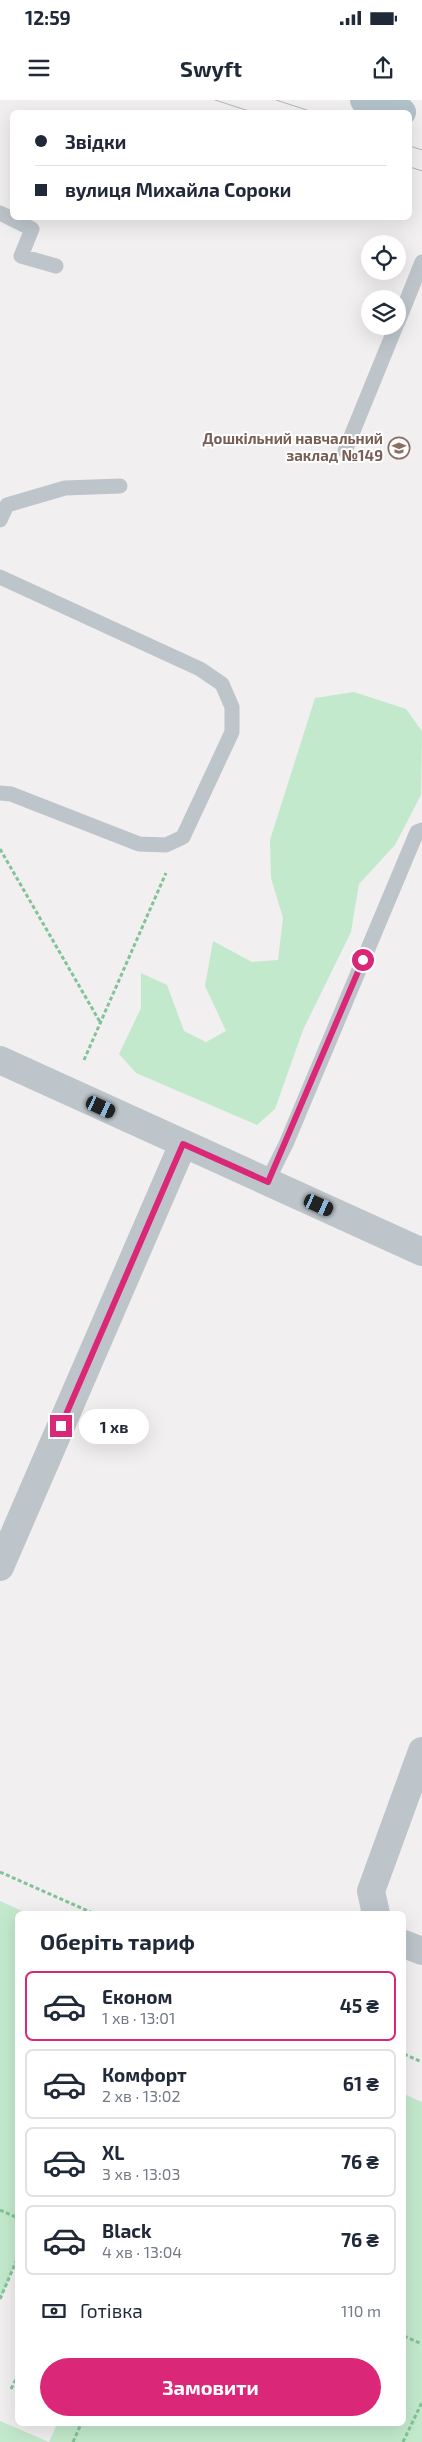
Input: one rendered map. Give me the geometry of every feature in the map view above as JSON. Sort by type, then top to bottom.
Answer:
[{"type":"main road","points":[[364,100],[396,110]]},
{"type":"street","points":[[0,1060],[422,1252]]},
{"type":"street","points":[[0,1567],[183,1144]]},
{"type":"street","points":[[375,1911],[371,1890],[422,1751]]},
{"type":"street","points":[[406,1945],[422,1952]]},
{"type":"lane","points":[[14,220],[32,229],[21,256],[56,266]]},
{"type":"lane","points":[[406,302],[422,262]]},
{"type":"lane","points":[[345,450],[392,335]]},
{"type":"lane","points":[[0,520],[7,505],[65,488],[120,486]]},
{"type":"lane","points":[[0,577],[200,669],[222,684],[232,708],[232,732],[183,837],[166,845],[139,844],[11,794],[0,793]]},
{"type":"lane","points":[[268,1182],[286,1144],[417,832],[422,830]]},
{"type":"path","points":[[68,1092],[183,837]]},
{"type":"path","points":[[0,849],[100,1022]]},
{"type":"path","points":[[0,1872],[88,1911]]},
{"type":"path","points":[[406,2055],[422,2062]]},
{"type":"path","points":[[0,2210],[15,2217]]},
{"type":"path","points":[[0,2299],[15,2264]]},
{"type":"path","points":[[406,2337],[422,2344]]},
{"type":"path","points":[[12,2389],[15,2382]]},
{"type":"path","points":[[403,2442],[422,2402]]},
{"type":"path","points":[[73,2442],[80,2426]]},
{"type":"green space","points":[[354,692],[406,709],[422,731],[421,795],[395,845],[359,884],[351,932],[303,1030],[275,1109],[257,1125],[136,1073],[119,1054],[141,1008],[141,973],[167,985],[184,1031],[206,1042],[226,1031],[205,986],[213,941],[252,962],[278,960],[283,918],[271,878],[270,840],[315,698]]},
{"type":"green space","points":[[0,1901],[22,1911],[15,1911],[15,2265],[0,2300]]},
{"type":"green space","points":[[406,2095],[422,2102],[422,2442],[49,2442],[56,2426],[406,2426]]},
{"type":"green space","points":[[0,2421],[49,2442],[0,2442]]},
{"type":"tram line","points":[[215,100],[246,110]]},
{"type":"tram line","points":[[276,100],[307,110]]},
{"type":"tram line","points":[[412,147],[422,150]]},
{"type":"tram line","points":[[412,168],[422,171]]},
{"type":"place","name":"Дошкільний навчальний заклад №149","points":[[399,448]]},
{"type":"route","points":[[61,1426],[183,1144],[268,1182],[286,1144],[363,960]]}]
